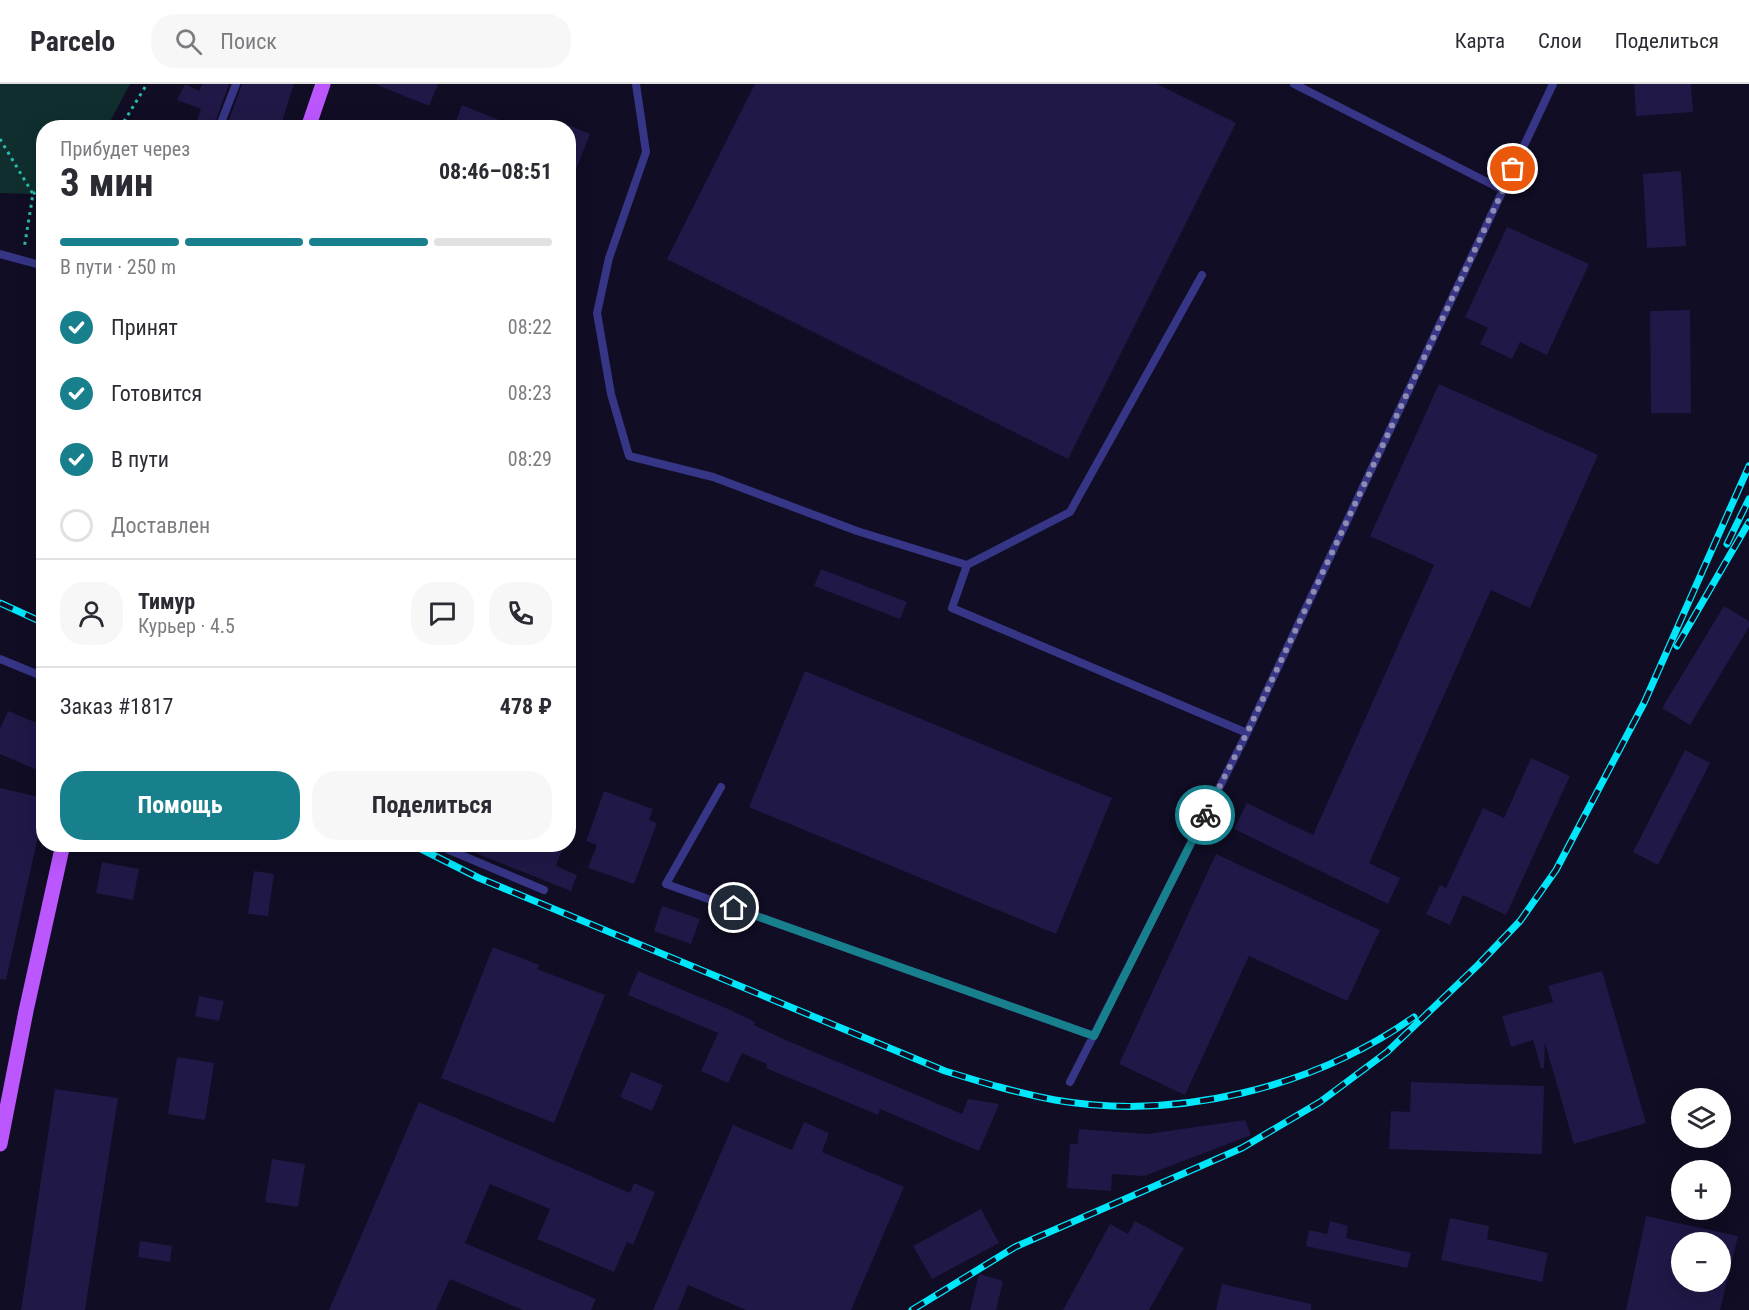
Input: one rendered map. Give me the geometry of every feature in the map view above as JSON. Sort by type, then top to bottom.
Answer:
[{"type":"main road","points":[[311,120],[323,84]]},
{"type":"main road","points":[[0,1144],[28,999],[61,852]]},
{"type":"lane","points":[[222,120],[236,84]]},
{"type":"lane","points":[[636,84],[645,152],[609,258],[597,313],[611,394],[629,456],[713,477],[857,531],[967,565]]},
{"type":"lane","points":[[1294,84],[1503,190]]},
{"type":"lane","points":[[1070,1082],[1247,733],[1553,84]]},
{"type":"lane","points":[[0,254],[36,264]]},
{"type":"lane","points":[[1202,275],[1070,512],[967,565],[952,608],[1247,733]]},
{"type":"lane","points":[[0,659],[36,673]]},
{"type":"lane","points":[[722,787],[666,884],[1094,1036]]},
{"type":"lane","points":[[454,852],[544,890]]},
{"type":"path","points":[[125,120],[147,84]]},
{"type":"path","points":[[0,139],[33,194],[22,260]]},
{"type":"green space","points":[[0,84],[130,84],[111,120],[36,120],[36,192],[33,194],[0,193]]},
{"type":"building","points":[[185,84],[199,91],[202,84],[229,84],[216,120],[197,120],[201,109],[177,100]]},
{"type":"building","points":[[242,84],[294,84],[283,120],[229,120]]},
{"type":"building","points":[[375,84],[438,84],[429,106]]},
{"type":"building","points":[[755,84],[1157,84],[1236,123],[1068,459],[667,259]]},
{"type":"building","points":[[1634,84],[1691,84],[1693,112],[1636,116]]},
{"type":"building","points":[[462,105],[499,120],[456,120]]},
{"type":"building","points":[[576,128],[590,134],[576,169]]},
{"type":"building","points":[[1681,171],[1686,246],[1647,248],[1643,174]]},
{"type":"building","points":[[1507,227],[1589,264],[1547,355],[1520,342],[1512,359],[1480,344],[1488,328],[1465,317]]},
{"type":"building","points":[[1690,310],[1691,413],[1651,413],[1650,311]]},
{"type":"building","points":[[1439,384],[1598,455],[1530,608],[1491,590],[1369,863],[1400,878],[1388,904],[1234,829],[1247,803],[1313,835],[1434,565],[1370,536]]},
{"type":"building","points":[[821,569],[907,602],[900,619],[814,586]]},
{"type":"building","points":[[1724,606],[1749,621],[1749,627],[1690,725],[1662,708]]},
{"type":"building","points":[[805,671],[1112,798],[1056,934],[749,807]]},
{"type":"building","points":[[8,711],[36,723],[36,770],[0,754],[0,729]]},
{"type":"building","points":[[1685,750],[1710,763],[1658,865],[1633,852]]},
{"type":"building","points":[[1531,758],[1570,776],[1506,915],[1463,895],[1450,925],[1426,914],[1440,885],[1446,888],[1483,808],[1504,818]]},
{"type":"building","points":[[0,788],[36,796],[36,846],[6,980],[0,979]]},
{"type":"building","points":[[604,791],[653,809],[649,820],[657,823],[634,884],[588,868],[597,845],[586,841]]},
{"type":"building","points":[[473,852],[561,852],[556,866],[577,875],[571,891]]},
{"type":"building","points":[[1216,854],[1380,930],[1347,1001],[1249,956],[1185,1095],[1119,1064]]},
{"type":"building","points":[[102,862],[139,869],[133,900],[96,893]]},
{"type":"building","points":[[254,871],[274,874],[268,916],[248,914]]},
{"type":"building","points":[[662,906],[700,919],[691,944],[654,931]]},
{"type":"building","points":[[493,947],[539,965],[537,969],[605,995],[554,1123],[441,1078]]},
{"type":"building","points":[[638,971],[726,1008],[781,1038],[962,1114],[968,1099],[999,1104],[979,1151],[880,1109],[878,1115],[766,1068],[767,1064],[742,1053],[728,1083],[701,1071],[718,1033],[628,995]]},
{"type":"building","points":[[1602,971],[1646,1123],[1574,1144],[1545,1043],[1544,1068],[1541,1068],[1533,1040],[1511,1047],[1502,1016],[1553,1002],[1548,986]]},
{"type":"building","points":[[199,996],[224,1001],[219,1021],[195,1016]]},
{"type":"building","points":[[177,1057],[214,1063],[205,1120],[168,1114]]},
{"type":"building","points":[[631,1072],[663,1085],[652,1111],[620,1097]]},
{"type":"building","points":[[1411,1082],[1544,1086],[1542,1154],[1389,1149],[1391,1111],[1410,1112]]},
{"type":"building","points":[[55,1089],[118,1098],[85,1310],[21,1310]]},
{"type":"building","points":[[419,1102],[630,1193],[634,1183],[655,1192],[633,1245],[627,1242],[614,1272],[537,1239],[550,1209],[490,1184],[465,1243],[596,1299],[591,1310],[523,1310],[450,1279],[436,1310],[329,1310]]},
{"type":"building","points":[[1245,1120],[1251,1135],[1144,1176],[1112,1174],[1111,1191],[1067,1188],[1070,1144],[1078,1144],[1079,1129],[1147,1134]]},
{"type":"building","points":[[804,1122],[829,1133],[822,1152],[904,1187],[851,1310],[746,1310],[688,1285],[678,1310],[653,1310],[733,1125],[792,1150]]},
{"type":"building","points":[[272,1159],[305,1164],[298,1207],[265,1202]]},
{"type":"building","points":[[981,1209],[999,1243],[932,1279],[913,1246]]},
{"type":"building","points":[[1646,1216],[1720,1232],[1671,1232],[1671,1292],[1724,1292],[1720,1310],[1626,1310]]},
{"type":"building","points":[[1450,1218],[1489,1226],[1487,1239],[1548,1253],[1542,1282],[1441,1260]]},
{"type":"building","points":[[1135,1221],[1184,1248],[1149,1310],[1063,1310],[1110,1224],[1128,1234]]},
{"type":"building","points":[[1330,1221],[1348,1226],[1346,1238],[1411,1253],[1407,1268],[1306,1246],[1309,1230],[1327,1234]]},
{"type":"building","points":[[1731,1234],[1738,1236],[1731,1265]]},
{"type":"building","points":[[140,1241],[172,1246],[170,1262],[138,1257]]},
{"type":"building","points":[[979,1274],[1003,1281],[996,1310],[970,1310]]},
{"type":"building","points":[[1222,1284],[1311,1304],[1311,1310],[1216,1310]]},
{"type":"railway","points":[[912,1310],[1015,1247],[1242,1148],[1320,1102],[1387,1052],[1478,965],[1520,921],[1556,870],[1644,703],[1749,466]]},
{"type":"railway","points":[[1727,544],[1749,499]]},
{"type":"railway","points":[[1677,646],[1749,522]]},
{"type":"railway","points":[[0,603],[36,619]]},
{"type":"railway","points":[[427,852],[479,878],[945,1071],[1013,1091],[1055,1100],[1101,1105],[1148,1106],[1196,1102],[1242,1093],[1288,1080],[1332,1063],[1375,1042],[1414,1017]]},
{"type":"way so far","points":[[1205,815],[1247,733],[1513,169]]},
{"type":"route","points":[[734,908],[1094,1036],[1205,815]]}]
